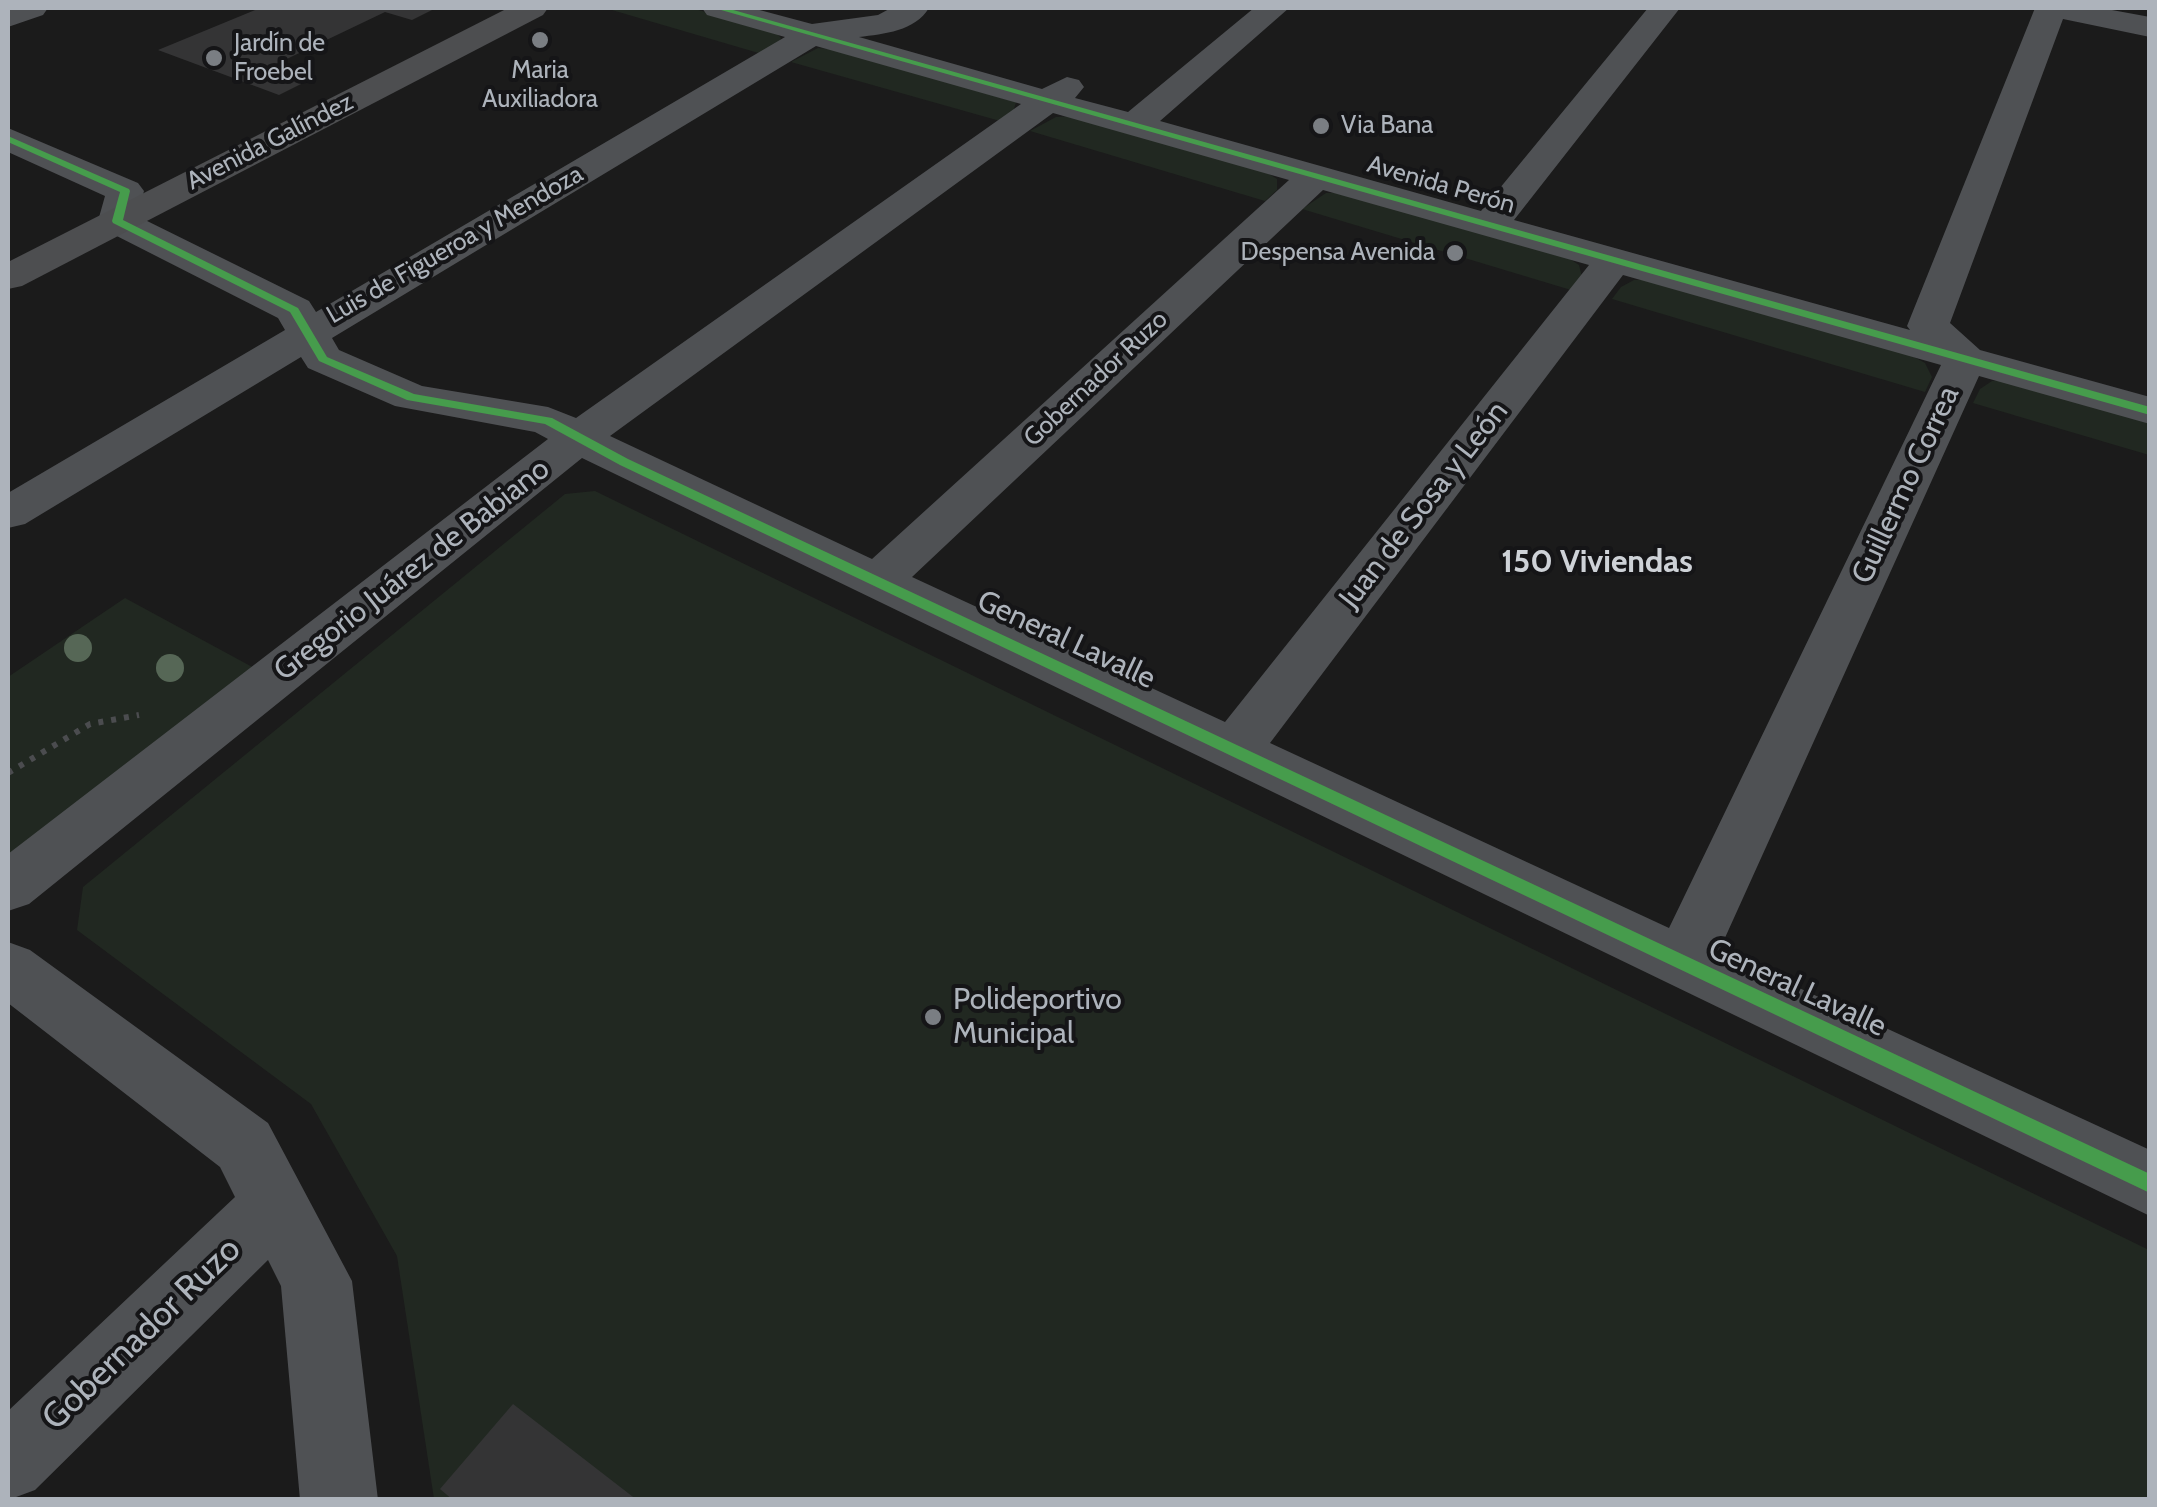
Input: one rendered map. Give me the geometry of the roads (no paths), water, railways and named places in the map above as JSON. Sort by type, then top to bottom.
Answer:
[{"type":"main road","name":"Avenida Galíndez","points":[[8,277],[121,206],[490,8]]},
{"type":"main road","name":"Avenida Galíndez","points":[[8,250],[121,206],[532,8]]},
{"type":"street","points":[[8,18],[32,8]]},
{"type":"street","name":"Avenida Perón","points":[[718,8],[1058,94],[1497,217],[1614,260],[2150,411]]},
{"type":"street","name":"Avenida Perón","points":[[782,8],[1058,94]]},
{"type":"street","name":"Luis de Figueroa y Mendoza","points":[[8,512],[813,34],[887,24],[913,8]]},
{"type":"street","points":[[1143,118],[1273,8]]},
{"type":"street","points":[[1497,217],[1664,8]]},
{"type":"street","points":[[1928,326],[2053,8],[2150,27]]},
{"type":"street","name":"Gregorio Juárez de Babiano","points":[[8,888],[581,436],[1058,94]]},
{"type":"street","name":"Avenida Perón","points":[[1143,118],[1316,176],[1497,217],[1928,326],[2150,388]]},
{"type":"street","name":"General Lavalle","points":[[8,139],[294,310],[323,359],[411,397],[548,421],[624,462],[2150,1184]]},
{"type":"street","name":"Gobernador Ruzo","points":[[877,582],[1316,176]]},
{"type":"street","name":"Juan de Sosa y León","points":[[1234,750],[1614,260]]},
{"type":"street","name":"Guillermo Correa","points":[[1682,964],[1965,359],[1928,326]]},
{"type":"street","points":[[8,968],[244,1145],[316,1281],[339,1500]]},
{"type":"street","name":"Gobernador Ruzo","points":[[8,1463],[276,1205]]},
{"type":"place","name":"Maria Auxiliadora","points":[[540,40]]},
{"type":"place","name":"Jardín de Froebel","points":[[214,58]]},
{"type":"place","name":"Via Bana","points":[[1321,126]]},
{"type":"place","name":"Despensa Avenida","points":[[1455,253]]},
{"type":"place","name":"Polideportivo Municipal","points":[[933,1017]]},
{"type":"district","name":"150 Viviendas","points":[[1597,563]]}]
